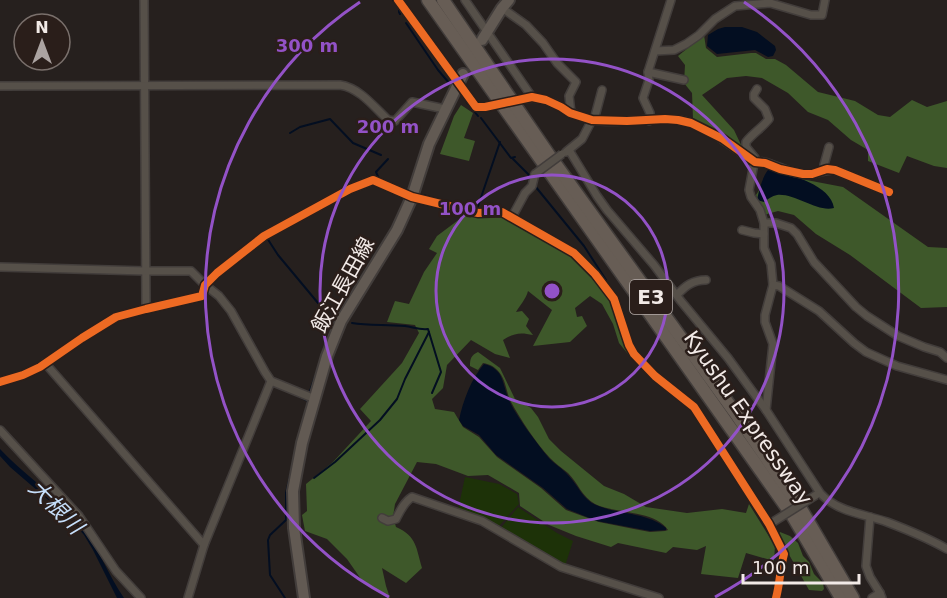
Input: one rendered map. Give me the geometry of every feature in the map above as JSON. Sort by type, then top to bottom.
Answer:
[{"type":"highway","name":"Kyushu Expressway","points":[[428,0],[792,515],[841,598]]},
{"type":"highway","name":"Kyushu Expressway","points":[[443,0],[549,155],[736,414],[801,509],[853,598]]},
{"type":"main road","points":[[485,36],[505,4]]},
{"type":"main road","name":"飯江長田線","points":[[304,598],[295,537],[293,491],[302,443],[327,356],[341,321],[397,230],[412,197],[429,144],[460,78]]},
{"type":"street","points":[[144,0],[146,309]]},
{"type":"street","points":[[398,0],[460,78],[476,107],[485,107]]},
{"type":"street","points":[[465,0],[485,36],[528,98],[546,100],[571,113],[593,120],[665,119],[691,123],[723,139],[755,162],[761,161],[780,169],[803,174],[812,174],[827,169],[835,170],[889,192]]},
{"type":"street","points":[[649,121],[650,113],[644,98],[649,80],[648,72],[671,0]]},
{"type":"street","points":[[788,9],[789,0]]},
{"type":"street","points":[[655,51],[674,50],[686,44],[735,6],[770,3],[811,15],[822,15],[825,0]]},
{"type":"street","points":[[505,4],[543,43],[557,63],[576,82],[569,96],[571,113]]},
{"type":"street","points":[[648,72],[684,80]]},
{"type":"street","points":[[0,86],[347,86],[357,91],[388,120],[395,121],[412,102],[445,109]]},
{"type":"street","points":[[757,89],[754,98],[765,109],[769,119],[746,142],[746,147],[754,156],[755,162],[749,190],[765,223],[764,248],[771,264],[773,285],[765,315],[765,322],[773,344],[766,410]]},
{"type":"street","points":[[512,217],[525,193],[532,186],[535,174],[582,139],[593,120],[602,90]]},
{"type":"street","points":[[824,171],[829,147]]},
{"type":"street","points":[[566,152],[607,210],[728,358],[766,410],[818,494],[835,506],[918,534],[947,549]]},
{"type":"street","points":[[0,382],[23,375],[45,363],[116,317],[202,296],[206,285],[217,273],[264,236],[350,189],[373,180],[412,197],[478,213],[502,212],[574,253],[596,274],[614,299],[633,354],[694,407],[771,523],[784,554],[776,598]]},
{"type":"street","points":[[765,223],[776,223],[791,228],[814,262],[867,316],[898,336],[940,352],[947,358]]},
{"type":"street","points":[[742,230],[764,234]]},
{"type":"street","points":[[765,251],[776,250]]},
{"type":"street","points":[[0,267],[190,271],[219,296],[231,311],[271,381],[315,399]]},
{"type":"street","points":[[676,295],[690,283],[706,280]]},
{"type":"street","points":[[773,285],[779,286],[819,311],[866,352],[897,366],[947,381]]},
{"type":"street","points":[[45,363],[204,545]]},
{"type":"street","points":[[188,598],[204,545],[271,381]]},
{"type":"street","points":[[0,430],[79,516],[116,571],[141,598]]},
{"type":"street","points":[[771,523],[818,494]]},
{"type":"street","points":[[382,518],[396,519],[403,506],[412,497],[482,521],[561,567],[659,598]]},
{"type":"street","points":[[870,517],[866,566],[878,596]]},
{"type":"green space","points":[[704,35],[706,48],[717,57],[756,53],[766,59],[775,59],[786,65],[818,92],[855,101],[878,115],[890,117],[912,100],[927,107],[947,101],[947,168],[934,166],[907,156],[899,173],[868,161],[868,150],[851,140],[828,120],[808,112],[788,93],[762,78],[746,76],[727,78],[702,95],[734,130],[743,149],[693,119],[692,93],[684,83],[685,65],[678,56]]},
{"type":"green space","points":[[461,105],[473,113],[464,138],[475,141],[469,161],[440,154],[454,116]]},
{"type":"green space","points":[[770,173],[843,187],[928,247],[947,248],[947,307],[921,308],[850,255],[816,234],[794,215],[778,211],[764,215],[756,195]]},
{"type":"green space","points":[[470,214],[502,214],[578,259],[607,293],[632,358],[649,372],[632,359],[619,343],[613,324],[602,304],[590,296],[575,308],[577,317],[582,316],[587,326],[570,342],[533,346],[552,310],[528,291],[516,312],[522,311],[529,319],[526,326],[533,335],[517,334],[503,340],[510,358],[495,354],[471,340],[447,365],[443,388],[432,399],[435,409],[454,412],[463,427],[479,437],[497,457],[541,488],[566,510],[599,522],[634,529],[650,532],[668,530],[654,519],[603,507],[587,498],[568,473],[550,458],[529,431],[511,402],[503,379],[497,370],[483,363],[478,370],[470,366],[471,358],[478,352],[500,368],[515,399],[531,408],[549,439],[604,486],[646,507],[687,513],[722,509],[746,513],[749,504],[775,546],[774,561],[746,553],[738,578],[701,574],[706,546],[697,550],[673,547],[666,553],[618,543],[611,547],[549,525],[520,506],[519,493],[488,475],[468,476],[436,464],[417,462],[395,504],[393,517],[396,527],[408,534],[415,543],[422,568],[406,583],[382,568],[390,598],[363,582],[347,559],[327,539],[305,531],[302,515],[307,511],[306,484],[333,462],[371,421],[360,409],[402,363],[419,333],[415,325],[387,322],[395,301],[409,304],[424,272],[437,253],[429,249],[437,236]]},
{"type":"green space","points":[[465,477],[499,484],[517,494],[519,504],[498,527],[458,510]]},
{"type":"green space","points":[[518,507],[573,541],[565,566],[500,529]]},
{"type":"green space","points":[[780,532],[790,536],[798,543],[814,574],[823,583],[822,591],[809,590],[778,535]]},
{"type":"water","points":[[725,27],[742,27],[757,32],[775,46],[773,56],[768,57],[755,50],[717,54],[707,46],[708,35]]},
{"type":"water","points":[[768,170],[799,178],[818,187],[826,193],[834,208],[821,208],[784,195],[775,195],[764,202],[757,200],[762,180]]},
{"type":"water","points":[[484,364],[499,373],[516,414],[548,457],[568,475],[591,503],[642,516],[658,523],[666,530],[650,531],[597,521],[567,509],[543,488],[496,455],[479,435],[463,426],[459,420],[465,398],[471,383]]},
{"type":"water","name":"大根川","points":[[0,449],[72,515],[93,543],[124,598],[117,598],[84,535],[67,516],[10,467],[0,456]]},
{"type":"waterway","points":[[393,0],[400,14]]},
{"type":"waterway","points":[[406,23],[450,84]]},
{"type":"waterway","points":[[464,97],[468,104]]},
{"type":"waterway","points":[[474,111],[478,116]]},
{"type":"waterway","points":[[481,118],[511,158],[515,157]]},
{"type":"waterway","points":[[290,133],[300,127],[330,119],[353,143],[381,155]]},
{"type":"waterway","points":[[476,209],[500,142]]},
{"type":"waterway","points":[[382,181],[376,172],[388,159]]},
{"type":"waterway","points":[[513,159],[530,176]]},
{"type":"waterway","points":[[535,186],[584,246],[606,280]]},
{"type":"waterway","points":[[423,195],[439,200]]},
{"type":"waterway","points":[[460,212],[475,216]]},
{"type":"waterway","points":[[479,217],[492,216]]},
{"type":"waterway","points":[[267,238],[278,255],[333,321]]},
{"type":"waterway","points":[[352,323],[428,329],[441,372],[432,393]]},
{"type":"waterway","points":[[314,478],[335,462],[380,420],[397,399],[429,332]]},
{"type":"waterway","points":[[310,391],[321,359]]},
{"type":"waterway","points":[[290,392],[308,401],[305,414]]},
{"type":"waterway","points":[[285,598],[270,575],[268,540],[270,535],[286,520],[286,493],[293,463]]},
{"type":"tunnel","points":[[485,107],[504,103]]},
{"type":"cycle path","points":[[398,0],[476,107],[532,97],[546,100],[570,113],[592,120],[678,120],[691,123],[723,139],[755,162],[803,174],[812,174],[827,169],[835,170],[889,192]]},
{"type":"cycle path","points":[[0,382],[40,367],[116,317],[202,296],[205,285],[217,273],[264,236],[350,189],[373,180],[412,197],[478,213],[502,212],[574,253],[595,274],[614,299],[634,354],[655,376],[694,407],[769,524],[784,554],[776,598]]}]
